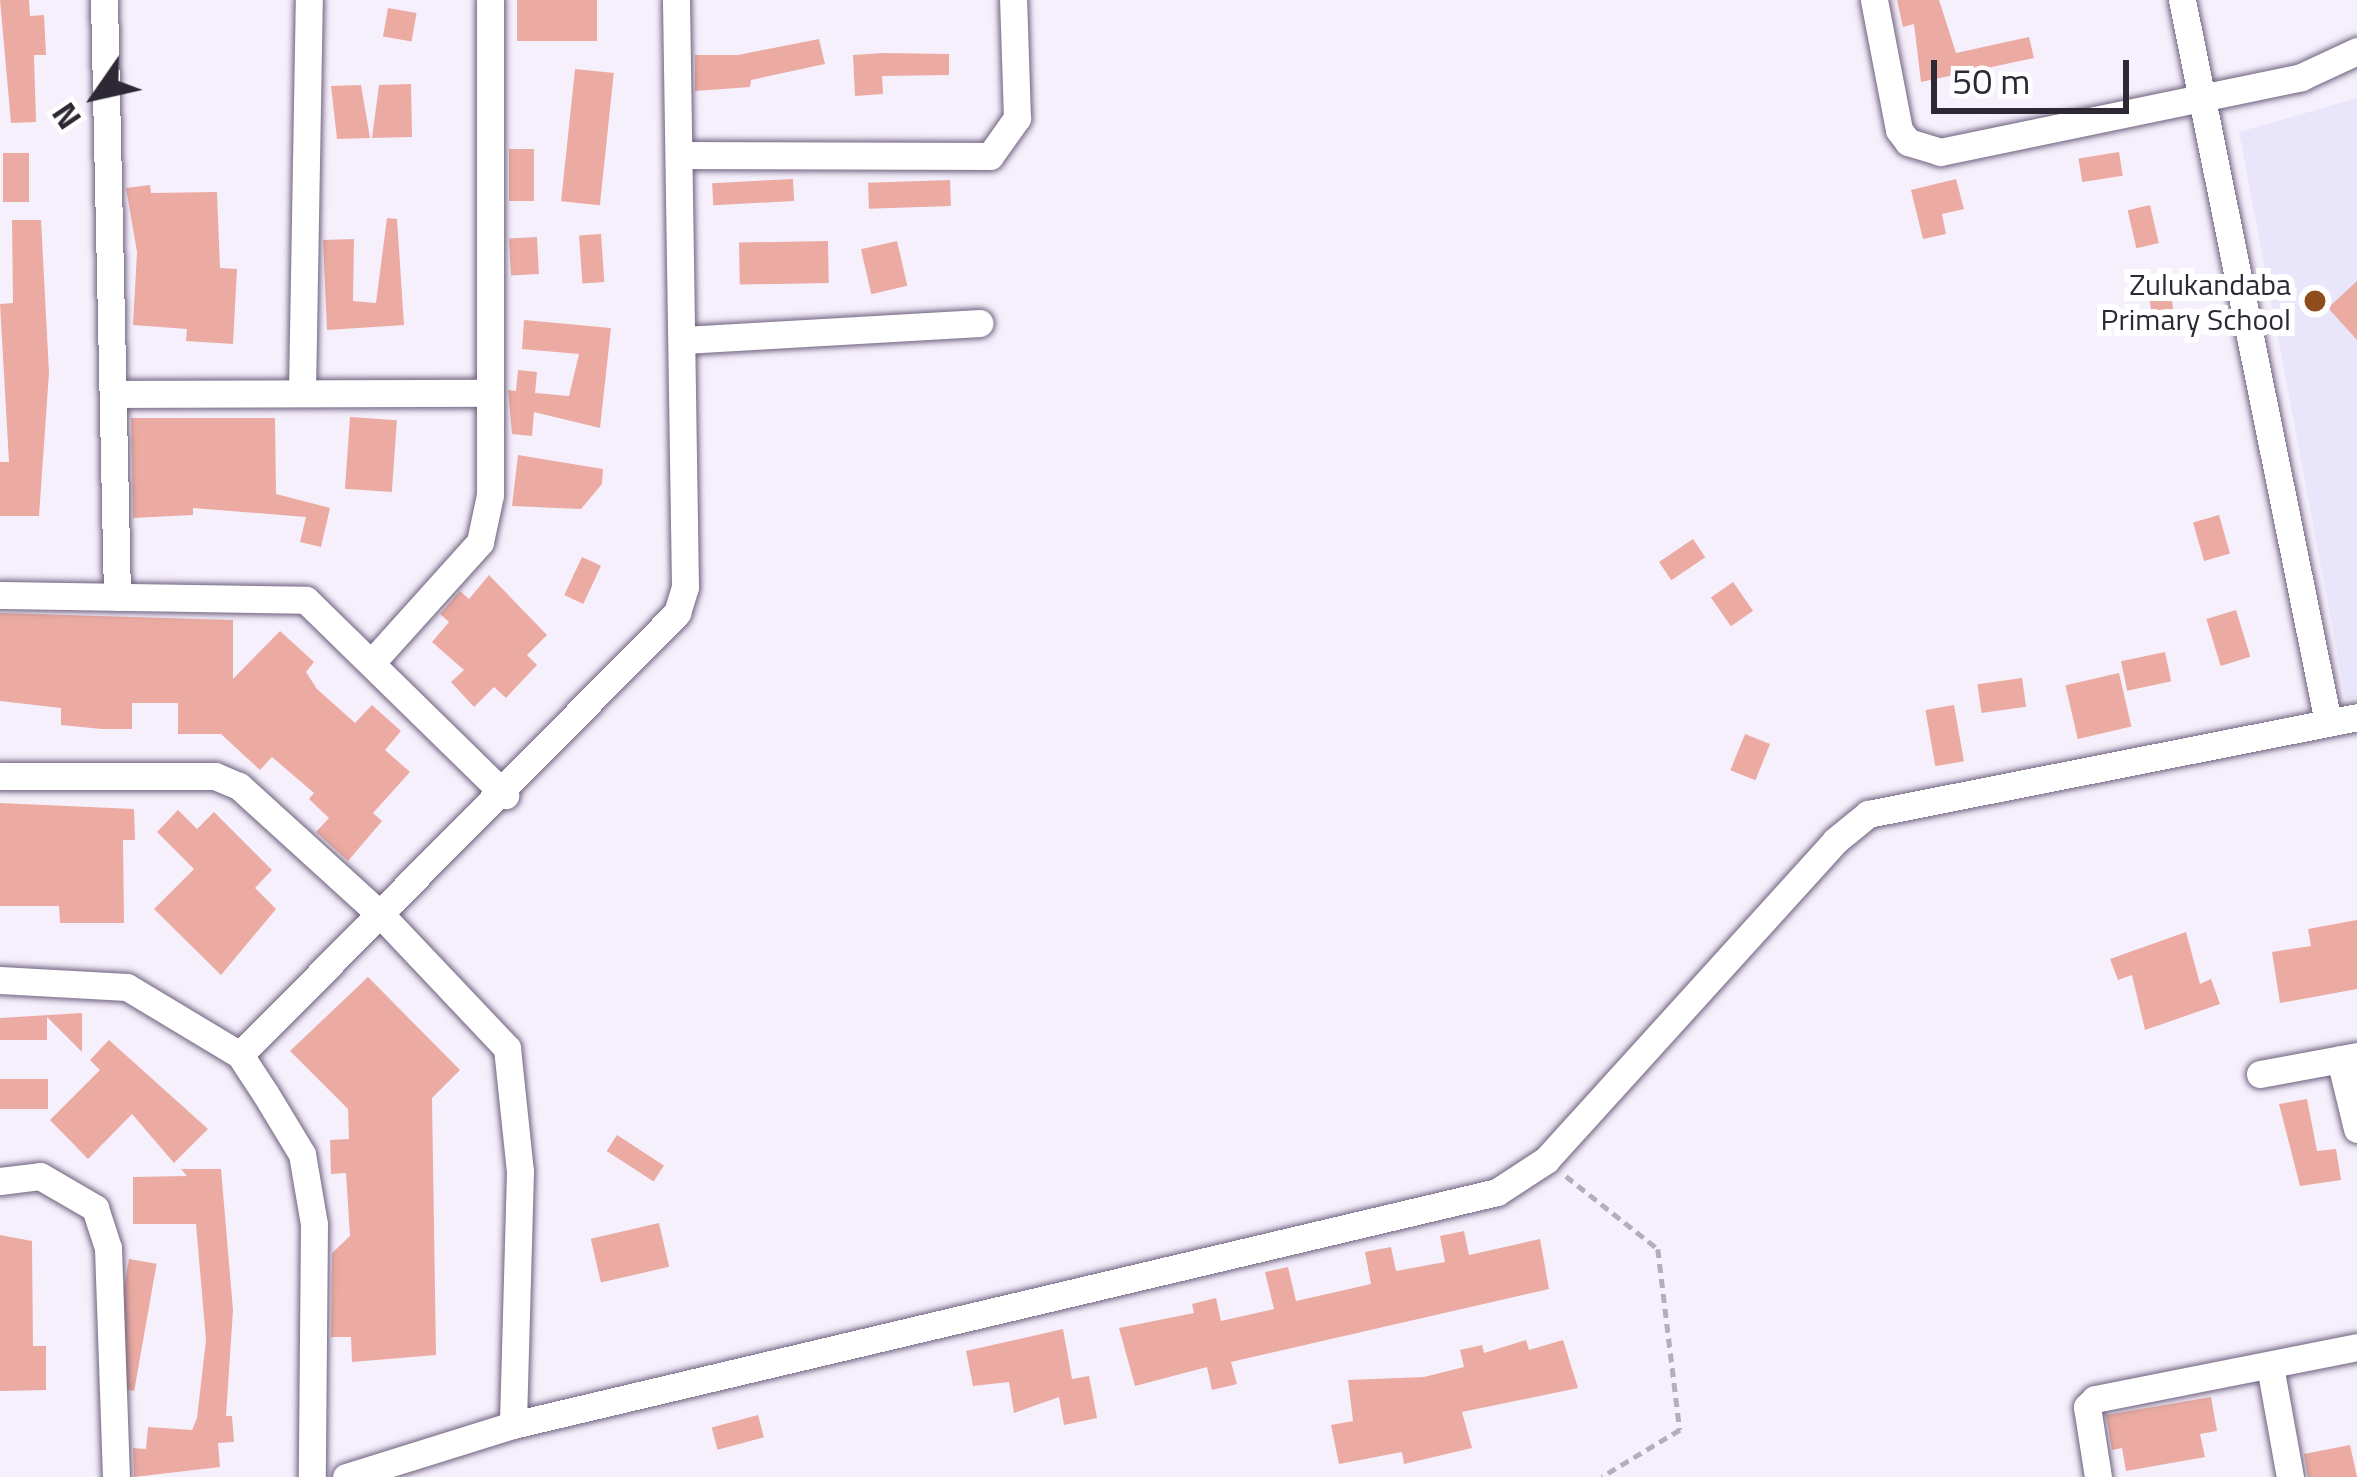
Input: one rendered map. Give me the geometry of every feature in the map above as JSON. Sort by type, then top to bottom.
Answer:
[{"type":"street","points":[[104,0],[117,597]]},
{"type":"street","points":[[302,391],[309,0]]},
{"type":"street","points":[[373,661],[480,542],[491,477],[487,393],[490,0]]},
{"type":"street","points":[[240,1055],[505,795],[677,613],[685,587],[683,155],[676,0]]},
{"type":"street","points":[[683,155],[991,156],[1017,118],[1013,0]]},
{"type":"street","points":[[1874,0],[1899,130],[1922,149],[1940,152],[2301,77],[2357,51]]},
{"type":"street","points":[[2182,0],[2328,722]]},
{"type":"street","points":[[684,340],[980,323]]},
{"type":"street","points":[[114,394],[487,393]]},
{"type":"street","points":[[0,595],[307,600],[505,795]]},
{"type":"street","points":[[346,1477],[513,1425],[1496,1192],[1546,1160],[1834,842],[1868,814],[2357,717]]},
{"type":"street","points":[[0,776],[215,776],[239,786],[383,918],[491,1028],[513,1070],[520,1171],[513,1425]]},
{"type":"street","points":[[0,980],[127,987],[240,1055],[302,1154],[310,1201],[312,1477]]},
{"type":"street","points":[[2260,1074],[2349,1057],[2357,1129]]},
{"type":"street","points":[[0,1181],[40,1176],[95,1208],[108,1248],[116,1477]]},
{"type":"street","points":[[2098,1477],[2087,1407],[2095,1399],[2357,1347]]},
{"type":"street","points":[[2270,1366],[2290,1477]]},
{"type":"path","points":[[1546,1160],[1658,1250],[1680,1430],[1602,1477]]},
{"type":"shaded area","name":"Zulukandaba Primary School","points":[[2357,98],[2357,697],[2346,699],[2239,132]]},
{"type":"building","points":[[0,0],[29,0],[30,16],[44,15],[46,55],[34,55],[36,122],[11,123]]},
{"type":"building","points":[[517,0],[597,0],[597,41],[517,41]]},
{"type":"building","points":[[1897,0],[1939,0],[1956,53],[2029,37],[2034,58],[1921,82],[1914,24],[1903,27]]},
{"type":"building","points":[[388,8],[417,13],[412,42],[383,37]]},
{"type":"building","points":[[819,39],[825,64],[751,80],[750,87],[695,91],[695,55],[738,55]]},
{"type":"building","points":[[949,54],[949,75],[882,76],[883,94],[855,96],[853,55]]},
{"type":"building","points":[[575,69],[614,73],[600,205],[561,201]]},
{"type":"building","points":[[411,84],[412,137],[372,138],[379,85]]},
{"type":"building","points":[[361,85],[370,138],[337,139],[331,86]]},
{"type":"building","points":[[509,149],[534,149],[534,201],[509,201]]},
{"type":"building","points":[[2119,152],[2123,176],[2082,182],[2079,158]]},
{"type":"building","points":[[3,153],[29,153],[29,202],[3,202]]},
{"type":"building","points":[[793,179],[794,201],[713,205],[712,183]]},
{"type":"building","points":[[1956,179],[1964,209],[1942,214],[1946,234],[1923,239],[1911,190]]},
{"type":"building","points":[[950,180],[951,206],[869,209],[868,183]]},
{"type":"building","points":[[150,185],[151,193],[217,192],[220,268],[237,269],[233,344],[186,341],[187,329],[133,325],[137,252],[126,188]]},
{"type":"building","points":[[2150,205],[2159,243],[2136,248],[2128,210]]},
{"type":"building","points":[[387,218],[397,219],[404,325],[327,330],[323,240],[354,239],[353,301],[376,303]]},
{"type":"building","points":[[12,220],[41,220],[49,373],[39,516],[0,516],[0,462],[9,462],[0,304],[13,303]]},
{"type":"building","points":[[601,234],[604,282],[582,283],[579,236]]},
{"type":"building","points":[[537,237],[539,274],[511,275],[509,238]]},
{"type":"building","points":[[828,241],[829,283],[740,285],[739,243]]},
{"type":"building","points":[[897,241],[907,286],[871,294],[861,249]]},
{"type":"building","points":[[2357,281],[2357,340],[2328,308]]},
{"type":"building","points":[[2169,282],[2176,324],[2154,328],[2147,285]]},
{"type":"building","points":[[524,320],[611,328],[600,428],[534,412],[532,436],[512,434],[508,390],[516,391],[518,370],[537,372],[535,393],[569,396],[579,354],[522,349]]},
{"type":"building","points":[[350,417],[397,420],[392,492],[345,489]]},
{"type":"building","points":[[131,418],[275,418],[276,494],[330,508],[321,547],[300,542],[306,517],[193,508],[193,515],[133,518]]},
{"type":"building","points":[[518,455],[603,469],[602,484],[581,509],[512,506]]},
{"type":"building","points":[[2219,515],[2230,553],[2204,561],[2193,522]]},
{"type":"building","points":[[1693,539],[1705,557],[1671,580],[1659,562]]},
{"type":"building","points":[[582,557],[601,566],[583,604],[564,595]]},
{"type":"building","points":[[489,575],[547,635],[527,655],[537,665],[506,698],[494,687],[474,707],[451,682],[464,670],[432,642],[449,622],[440,614],[460,591],[469,599]]},
{"type":"building","points":[[1733,582],[1753,611],[1731,626],[1711,597]]},
{"type":"building","points":[[2236,610],[2250,657],[2221,666],[2206,619]]},
{"type":"building","points":[[0,613],[233,620],[233,679],[280,631],[314,662],[306,672],[317,689],[355,723],[372,705],[401,731],[385,750],[410,772],[373,813],[382,821],[348,861],[316,832],[329,818],[309,799],[314,793],[272,757],[260,770],[221,734],[178,734],[178,703],[132,703],[132,729],[102,729],[61,725],[61,708],[0,701]]},
{"type":"building","points":[[2165,652],[2171,681],[2127,691],[2121,661]]},
{"type":"building","points":[[2119,673],[2131,727],[2078,739],[2065,685]]},
{"type":"building","points":[[2022,678],[2026,707],[1981,713],[1977,684]]},
{"type":"building","points":[[1954,705],[1964,761],[1935,766],[1925,710]]},
{"type":"building","points":[[1745,734],[1770,744],[1755,780],[1730,770]]},
{"type":"building","points":[[0,803],[134,809],[135,840],[123,840],[124,923],[60,923],[59,906],[0,906]]},
{"type":"building","points":[[178,810],[197,829],[214,812],[272,870],[255,888],[276,909],[221,975],[154,909],[194,869],[157,832]]},
{"type":"building","points":[[2357,920],[2357,989],[2280,1003],[2272,952],[2311,946],[2308,929]]},
{"type":"building","points":[[2186,932],[2200,984],[2211,979],[2220,1004],[2145,1030],[2132,975],[2118,980],[2110,959]]},
{"type":"building","points":[[368,977],[460,1070],[432,1098],[436,1355],[352,1362],[351,1337],[331,1337],[332,1253],[350,1236],[346,1173],[331,1174],[330,1140],[349,1139],[348,1109],[290,1051]]},
{"type":"building","points":[[82,1013],[82,1052],[47,1017],[47,1040],[0,1040],[0,1018]]},
{"type":"building","points":[[109,1040],[208,1129],[174,1163],[132,1114],[88,1159],[50,1120],[100,1070],[90,1060]]},
{"type":"building","points":[[0,1079],[48,1079],[48,1109],[0,1109]]},
{"type":"building","points":[[2307,1099],[2317,1151],[2336,1149],[2341,1180],[2300,1186],[2279,1104]]},
{"type":"building","points":[[617,1135],[664,1165],[654,1181],[607,1151]]},
{"type":"building","points":[[181,1169],[221,1169],[233,1310],[226,1416],[232,1416],[234,1442],[218,1443],[220,1467],[134,1477],[133,1448],[146,1449],[148,1427],[192,1430],[197,1418],[206,1340],[196,1224],[133,1224],[133,1177],[187,1176]]},
{"type":"building","points":[[659,1223],[669,1267],[601,1283],[591,1239]]},
{"type":"building","points":[[1464,1231],[1469,1255],[1540,1239],[1549,1289],[1231,1362],[1237,1384],[1212,1390],[1207,1367],[1135,1386],[1119,1328],[1194,1313],[1192,1304],[1216,1298],[1221,1321],[1274,1309],[1265,1272],[1288,1267],[1296,1301],[1371,1284],[1365,1252],[1391,1247],[1396,1271],[1445,1262],[1440,1236]]},
{"type":"building","points":[[0,1235],[32,1241],[33,1346],[46,1346],[46,1390],[0,1391]]},
{"type":"building","points":[[129,1259],[157,1264],[134,1391],[107,1386]]},
{"type":"building","points":[[1063,1329],[1072,1379],[1089,1376],[1097,1418],[1064,1425],[1059,1397],[1014,1413],[1009,1382],[973,1386],[966,1351]]},
{"type":"building","points":[[1526,1340],[1529,1350],[1563,1340],[1578,1388],[1462,1412],[1472,1448],[1404,1464],[1402,1452],[1339,1464],[1331,1425],[1353,1421],[1348,1380],[1424,1377],[1464,1367],[1460,1350],[1482,1345],[1484,1353]]},
{"type":"building","points":[[2211,1397],[2217,1431],[2200,1434],[2205,1457],[2126,1471],[2122,1448],[2112,1450],[2106,1415]]},
{"type":"building","points":[[758,1415],[764,1437],[718,1450],[712,1427]]},
{"type":"building","points":[[2350,1445],[2357,1477],[2308,1477],[2304,1454]]},
{"type":"place","name":"Zulukandaba Primary School","points":[[2315,301]]}]
